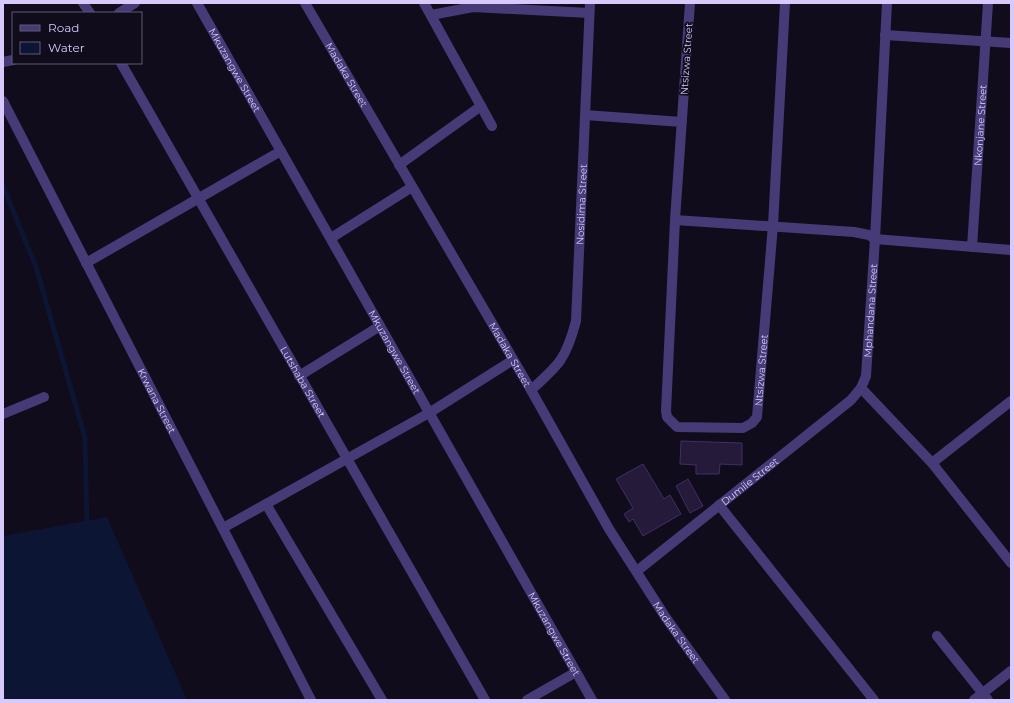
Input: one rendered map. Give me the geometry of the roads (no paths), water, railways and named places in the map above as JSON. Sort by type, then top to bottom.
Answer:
[{"type":"street","points":[[83,3],[89,12]]},
{"type":"street","points":[[121,12],[135,3]]},
{"type":"street","name":"Mkuzangwe Street","points":[[197,3],[592,700]]},
{"type":"street","name":"Madaka Street","points":[[305,3],[398,165],[531,390],[609,529],[666,618],[724,700]]},
{"type":"street","points":[[424,3],[492,126]]},
{"type":"street","name":"Ntsizwa Street","points":[[690,3],[675,220],[666,411],[670,421],[677,426],[743,428],[752,423],[757,417],[773,225],[785,3]]},
{"type":"street","name":"Mphandana Street","points":[[861,388],[866,376],[875,239],[887,3]]},
{"type":"street","name":"Nkonjane Street","points":[[972,247],[988,3]]},
{"type":"street","points":[[431,16],[473,7],[589,8]]},
{"type":"street","name":"Nosidima Street","points":[[531,390],[555,369],[564,357],[576,322],[589,8]]},
{"type":"street","points":[[885,35],[1011,43]]},
{"type":"street","name":"Lutshaba Street","points":[[122,64],[485,700]]},
{"type":"street","name":"Krwana Street","points":[[3,101],[311,700]]},
{"type":"street","points":[[398,165],[481,106]]},
{"type":"street","points":[[585,115],[682,122]]},
{"type":"street","points":[[86,262],[281,151]]},
{"type":"street","points":[[330,238],[412,187]]},
{"type":"street","points":[[675,220],[773,225],[862,233],[875,239],[1011,250]]},
{"type":"street","points":[[299,376],[380,326]]},
{"type":"street","points":[[223,528],[429,413],[513,360]]},
{"type":"street","points":[[861,388],[932,463],[1011,563]]},
{"type":"street","name":"Dumile Street","points":[[637,571],[851,400],[861,388]]},
{"type":"street","points":[[3,414],[44,397]]},
{"type":"street","points":[[932,463],[1009,405]]},
{"type":"street","points":[[266,504],[382,700]]},
{"type":"street","points":[[719,505],[874,700]]},
{"type":"street","points":[[937,636],[985,697]]},
{"type":"street","points":[[974,700],[985,697],[1011,671]]},
{"type":"street","points":[[527,700],[576,672]]},
{"type":"water","points":[[107,517],[187,700],[3,700],[3,536]]},
{"type":"waterway","points":[[3,186],[36,267],[85,438],[87,527]]}]
